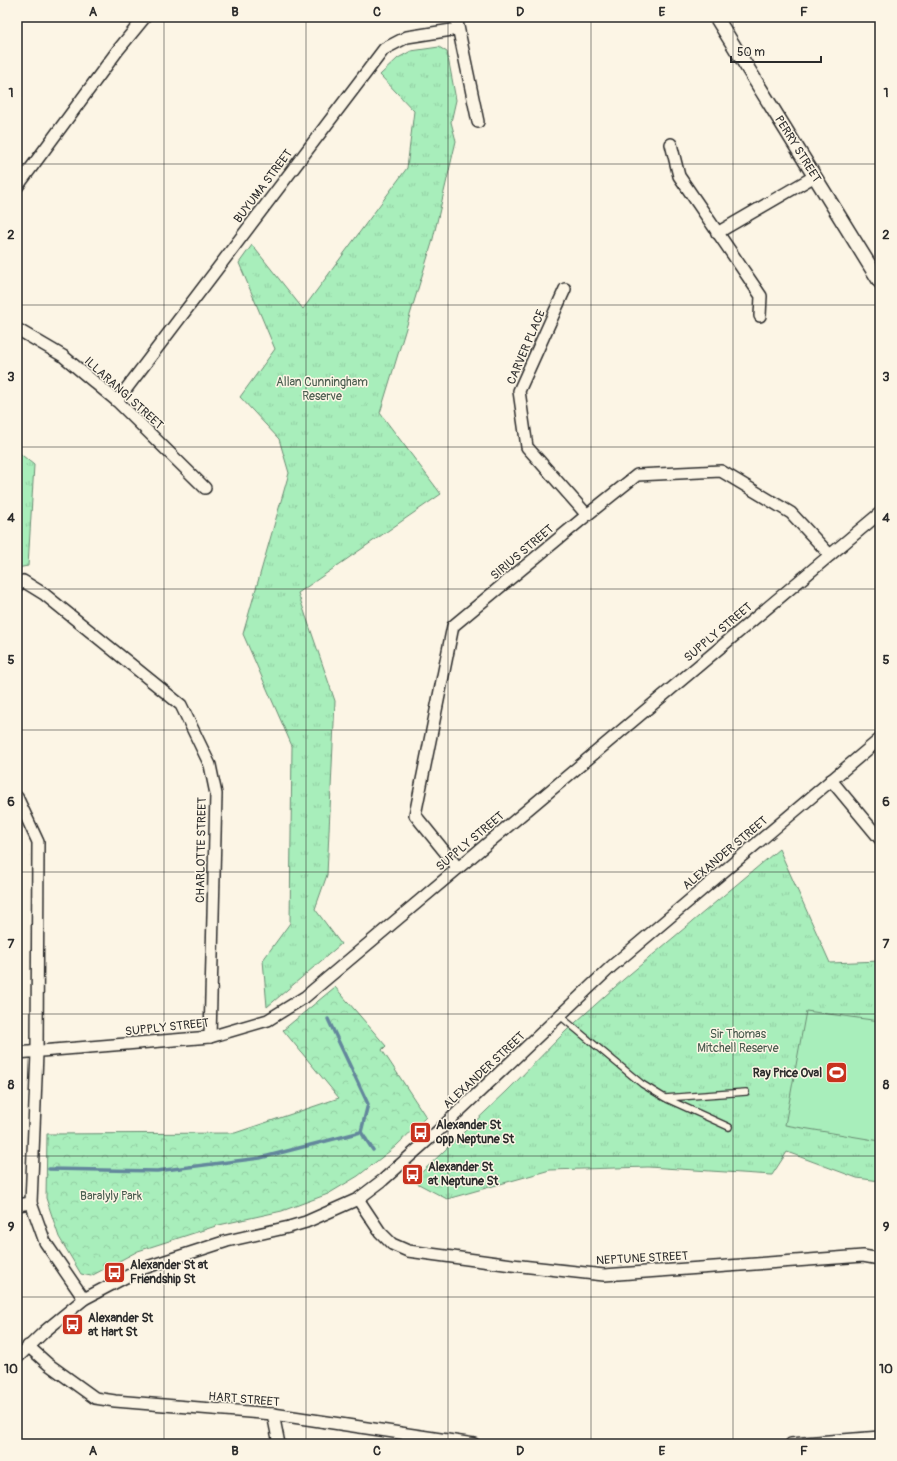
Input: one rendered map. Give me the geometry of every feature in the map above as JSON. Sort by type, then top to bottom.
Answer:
[{"type":"street","points":[[118,50],[135,17]]},
{"type":"street","points":[[17,187],[118,50],[145,17]]},
{"type":"street","points":[[456,17],[478,122]]},
{"type":"street","name":"PERRY STREET","points":[[716,17],[880,282]]},
{"type":"street","name":"BUYUMA STREET","points":[[117,401],[384,49],[407,36],[458,29]]},
{"type":"street","points":[[670,144],[679,176],[760,296],[760,316]]},
{"type":"street","points":[[717,233],[815,176]]},
{"type":"street","name":"CARVER PLACE","points":[[565,289],[520,391],[527,447],[587,514]]},
{"type":"street","name":"ILLARANGI STREET","points":[[17,329],[63,356],[117,401],[205,488]]},
{"type":"street","name":"SIRIUS STREET","points":[[458,868],[415,815],[453,626],[587,514],[637,475],[721,471],[791,513],[830,555]]},
{"type":"street","name":"SUPPLY STREET","points":[[17,1054],[210,1036],[268,1020],[304,998],[880,513]]},
{"type":"street","name":"CHARLOTTE STREET","points":[[20,583],[44,594],[181,705],[210,764],[216,794],[210,1036]]},
{"type":"street","name":"ALEXANDER STREET","points":[[17,1358],[28,1346],[63,1315],[84,1299],[141,1269],[227,1241],[306,1222],[358,1199],[383,1180],[438,1131],[612,966],[880,739]]},
{"type":"street","points":[[831,780],[880,839]]},
{"type":"street","points":[[17,798],[38,842],[37,1053],[31,1203],[45,1242],[84,1299]]},
{"type":"street","name":"NEPTUNE STREET","points":[[358,1199],[380,1232],[392,1244],[408,1251],[512,1265],[604,1275],[863,1256],[880,1259]]},
{"type":"street","points":[[17,1205],[31,1203]]},
{"type":"street","name":"HART STREET","points":[[28,1346],[48,1364],[95,1398],[123,1402],[273,1414],[474,1444]]},
{"type":"street","points":[[273,1414],[279,1444]]},
{"type":"street","points":[[791,1444],[880,1437]]},
{"type":"lane","points":[[560,1016],[642,1084],[665,1098],[729,1127]]},
{"type":"lane","points":[[665,1098],[746,1092]]},
{"type":"green space","name":"Allan Cunningham Reserve","points":[[439,47],[447,52],[456,100],[451,122],[456,141],[432,243],[380,413],[441,494],[298,593],[335,701],[327,875],[315,909],[341,944],[267,1007],[263,960],[290,923],[292,746],[243,634],[289,473],[279,439],[240,397],[275,349],[239,263],[252,245],[303,309],[407,168],[414,111],[380,75],[398,58],[411,51]]},
{"type":"green space","points":[[17,451],[34,465],[28,566],[17,568]]},
{"type":"green space","name":"Sir Thomas Mitchell Reserve","points":[[779,849],[830,963],[880,961],[880,1181],[857,1178],[787,1152],[772,1175],[648,1167],[550,1170],[447,1199],[411,1180],[422,1172],[507,1091],[566,1031],[624,979]]},
{"type":"green space","name":"Baralyly Park","points":[[335,987],[386,1046],[382,1050],[426,1117],[395,1147],[358,1176],[328,1194],[282,1211],[219,1225],[138,1251],[91,1276],[81,1274],[59,1237],[46,1198],[47,1134],[235,1133],[339,1098],[283,1030]]},
{"type":"green space","name":"Ray Price Oval","points":[[806,1011],[880,1021],[880,1141],[785,1125]]},
{"type":"waterway","points":[[328,1019],[368,1104],[361,1132]]},
{"type":"waterway","points":[[49,1169],[157,1171],[260,1158],[361,1132],[373,1150]]},
{"type":"place","name":"Ray Price Oval","points":[[837,1073]]},
{"type":"place","name":"Alexander St opp Neptune St","points":[[420,1132]]},
{"type":"place","name":"Alexander St at Neptune St","points":[[412,1174]]},
{"type":"place","name":"Alexander St at Friendship St","points":[[114,1272]]},
{"type":"place","name":"Alexander St at Hart St","points":[[72,1325]]}]
